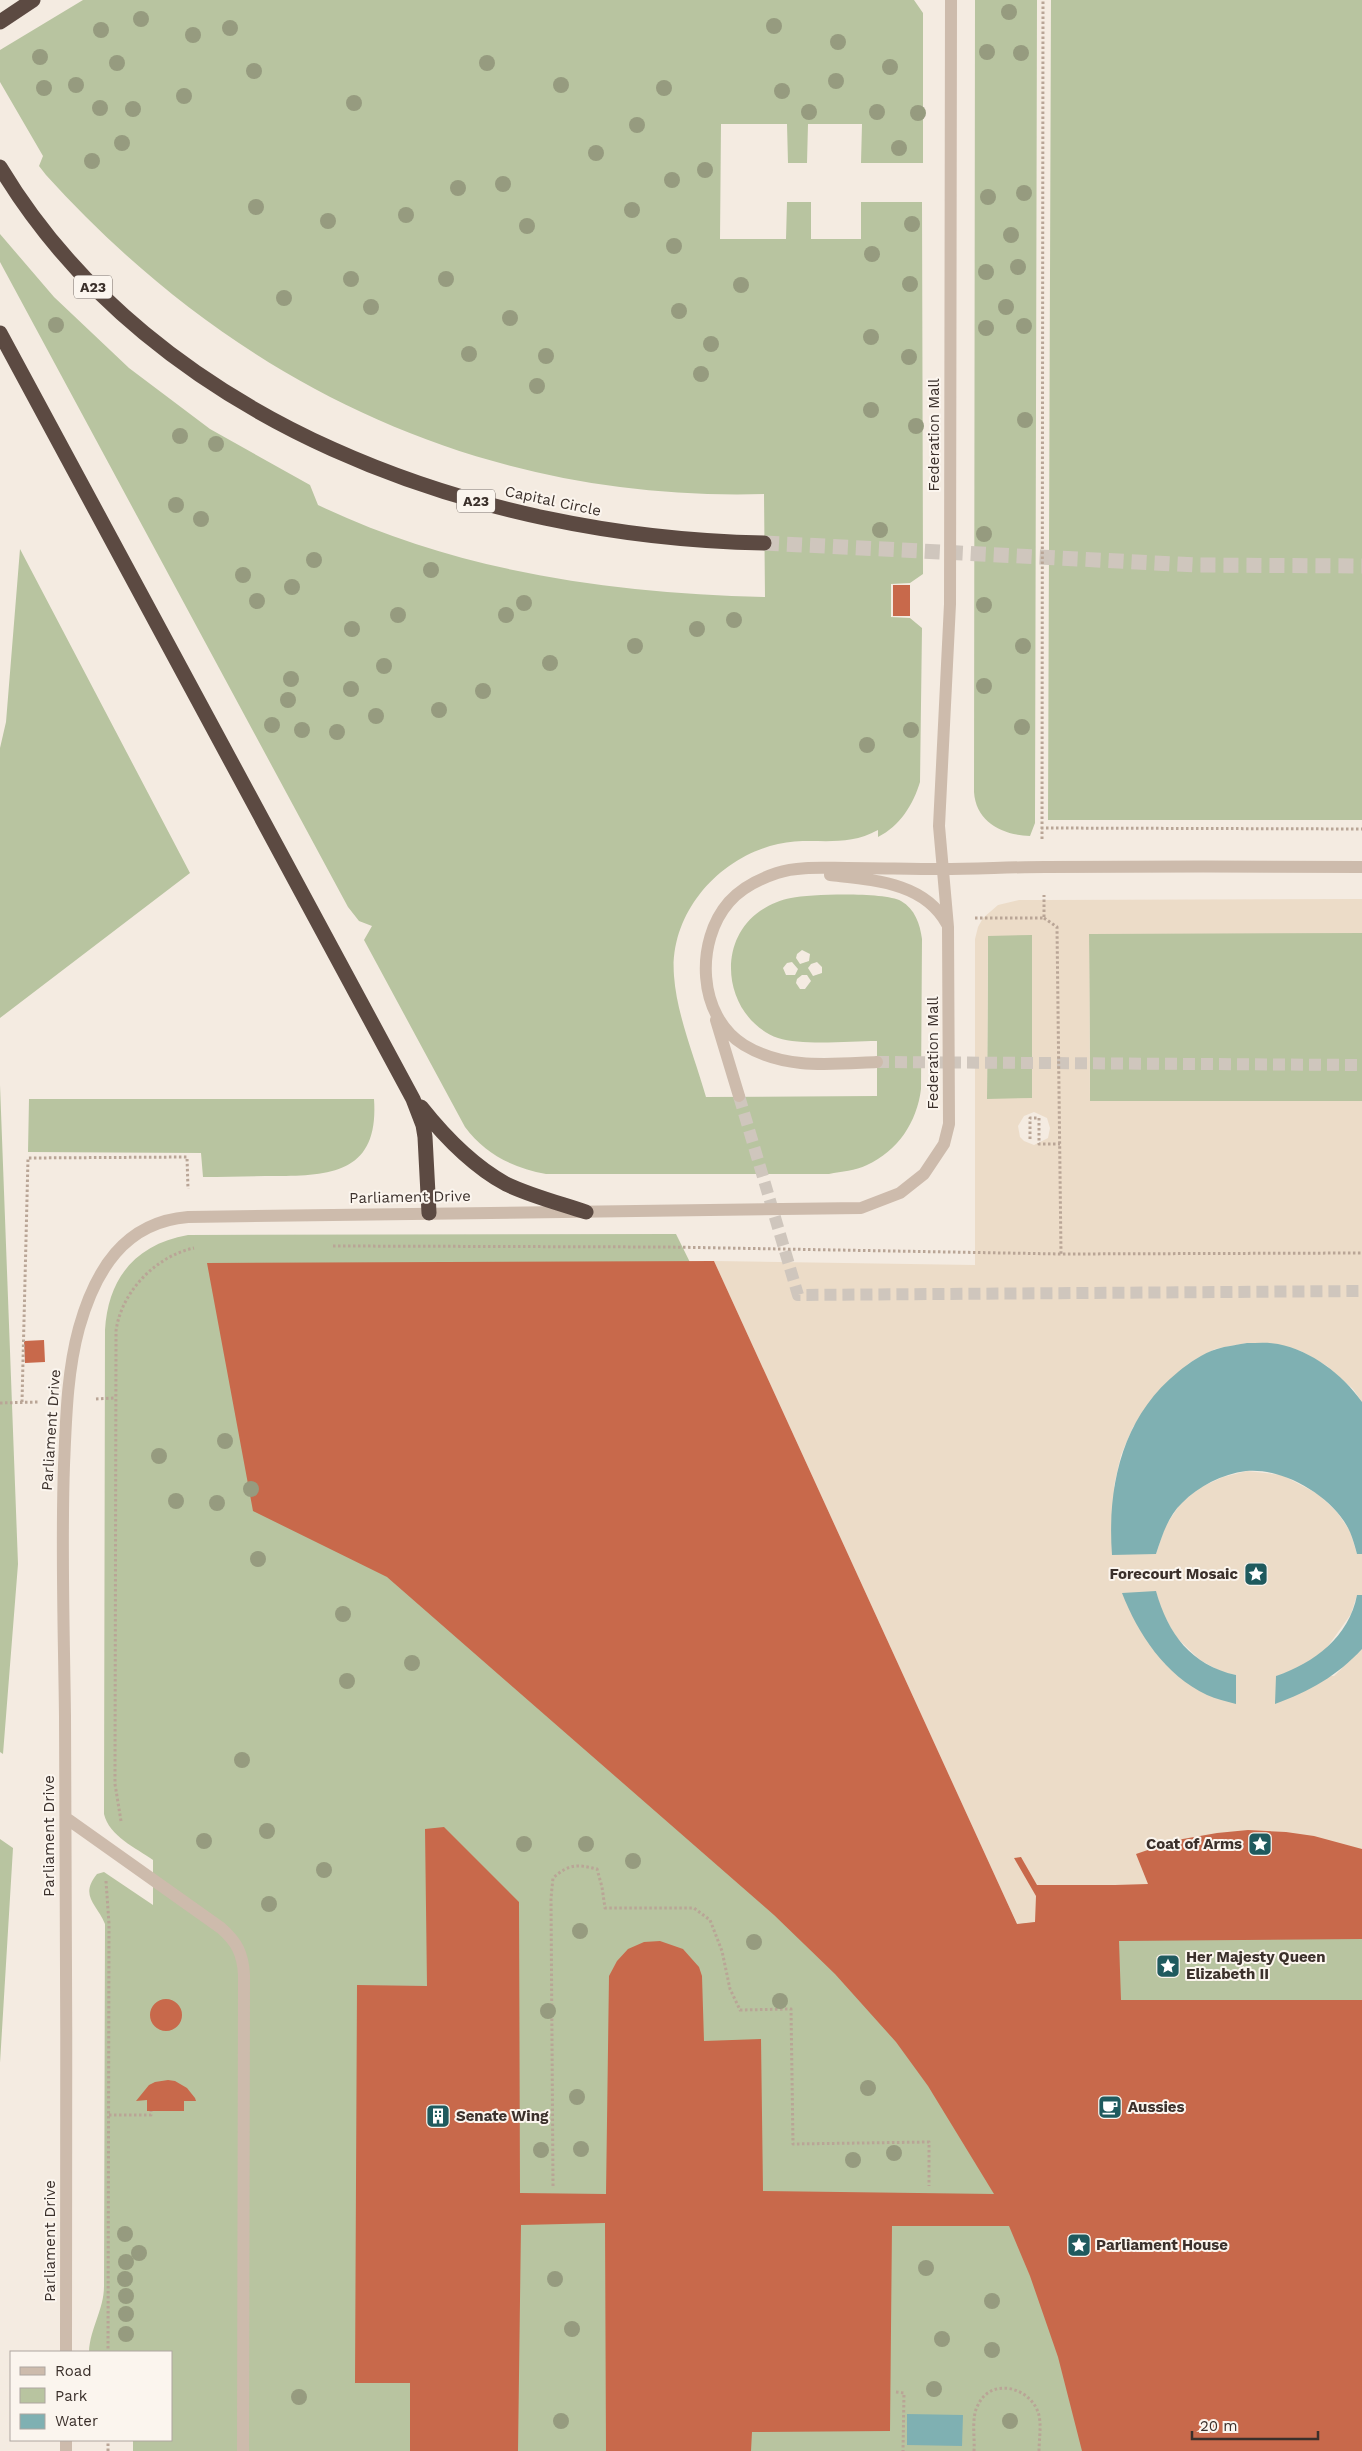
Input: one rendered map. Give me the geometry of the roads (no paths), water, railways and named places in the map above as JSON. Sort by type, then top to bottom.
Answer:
[{"type":"highway","points":[[0,22],[33,0]]},
{"type":"highway","name":"Capital Circle","points":[[0,167],[30,210],[83,278],[160,345],[211,383],[262,412],[359,460],[418,484],[515,513],[600,529],[734,543],[764,543]]},
{"type":"highway","points":[[0,332],[405,1083],[423,1125],[428,1167],[429,1213]]},
{"type":"highway","points":[[405,1083],[443,1132],[488,1172],[523,1191],[586,1212]]},
{"type":"street","name":"Federation Mall","points":[[919,1179],[937,1158],[944,1144],[949,1124],[948,923],[939,826],[950,604],[951,0]]},
{"type":"street","points":[[739,1096],[713,1008],[706,968],[713,928],[724,908],[740,892],[771,875],[794,869],[818,868],[1362,867]]},
{"type":"street","points":[[771,875],[821,874],[897,885],[926,899],[948,923]]},
{"type":"street","points":[[713,1008],[738,1041],[780,1060],[813,1064],[877,1062]]},
{"type":"street","name":"Parliament Drive","points":[[66,2351],[66,1818],[62,1510],[66,1400],[79,1326],[98,1277],[116,1253],[132,1237],[157,1223],[172,1218],[861,1208],[887,1200],[919,1179]]},
{"type":"street","points":[[66,1818],[221,1928],[235,1942],[241,1952],[244,1975],[243,2451]]},
{"type":"water","points":[[1247,1343],[1278,1344],[1303,1352],[1336,1373],[1362,1402],[1362,1554],[1357,1554],[1350,1532],[1343,1519],[1321,1497],[1307,1487],[1276,1474],[1246,1471],[1228,1475],[1203,1486],[1177,1508],[1163,1533],[1156,1554],[1112,1555],[1112,1504],[1116,1479],[1122,1455],[1131,1432],[1143,1410],[1159,1390],[1178,1372],[1196,1359],[1217,1349]]},
{"type":"water","points":[[1156,1591],[1167,1621],[1184,1645],[1206,1664],[1236,1675],[1236,1704],[1210,1696],[1192,1687],[1166,1665],[1145,1638],[1122,1593]]},
{"type":"water","points":[[1357,1595],[1362,1595],[1362,1649],[1353,1659],[1322,1682],[1300,1694],[1275,1704],[1276,1676],[1304,1664],[1338,1636],[1353,1610]]},
{"type":"water","points":[[907,2414],[963,2415],[962,2446],[907,2445]]},
{"type":"tunnel","points":[[764,543],[1196,565],[1362,566]]},
{"type":"tunnel","points":[[877,1062],[1362,1065]]},
{"type":"tunnel","points":[[739,1096],[798,1295],[1362,1291]]},
{"type":"place","name":"Forecourt Mosaic","points":[[1256,1574]]},
{"type":"place","name":"Coat of Arms","points":[[1260,1844]]},
{"type":"place","name":"Her Majesty Queen Elizabeth II","points":[[1168,1966]]},
{"type":"place","name":"Aussies","points":[[1110,2107]]},
{"type":"place","name":"Senate Wing","points":[[438,2116]]},
{"type":"place","name":"Parliament House","points":[[1079,2245]]}]
